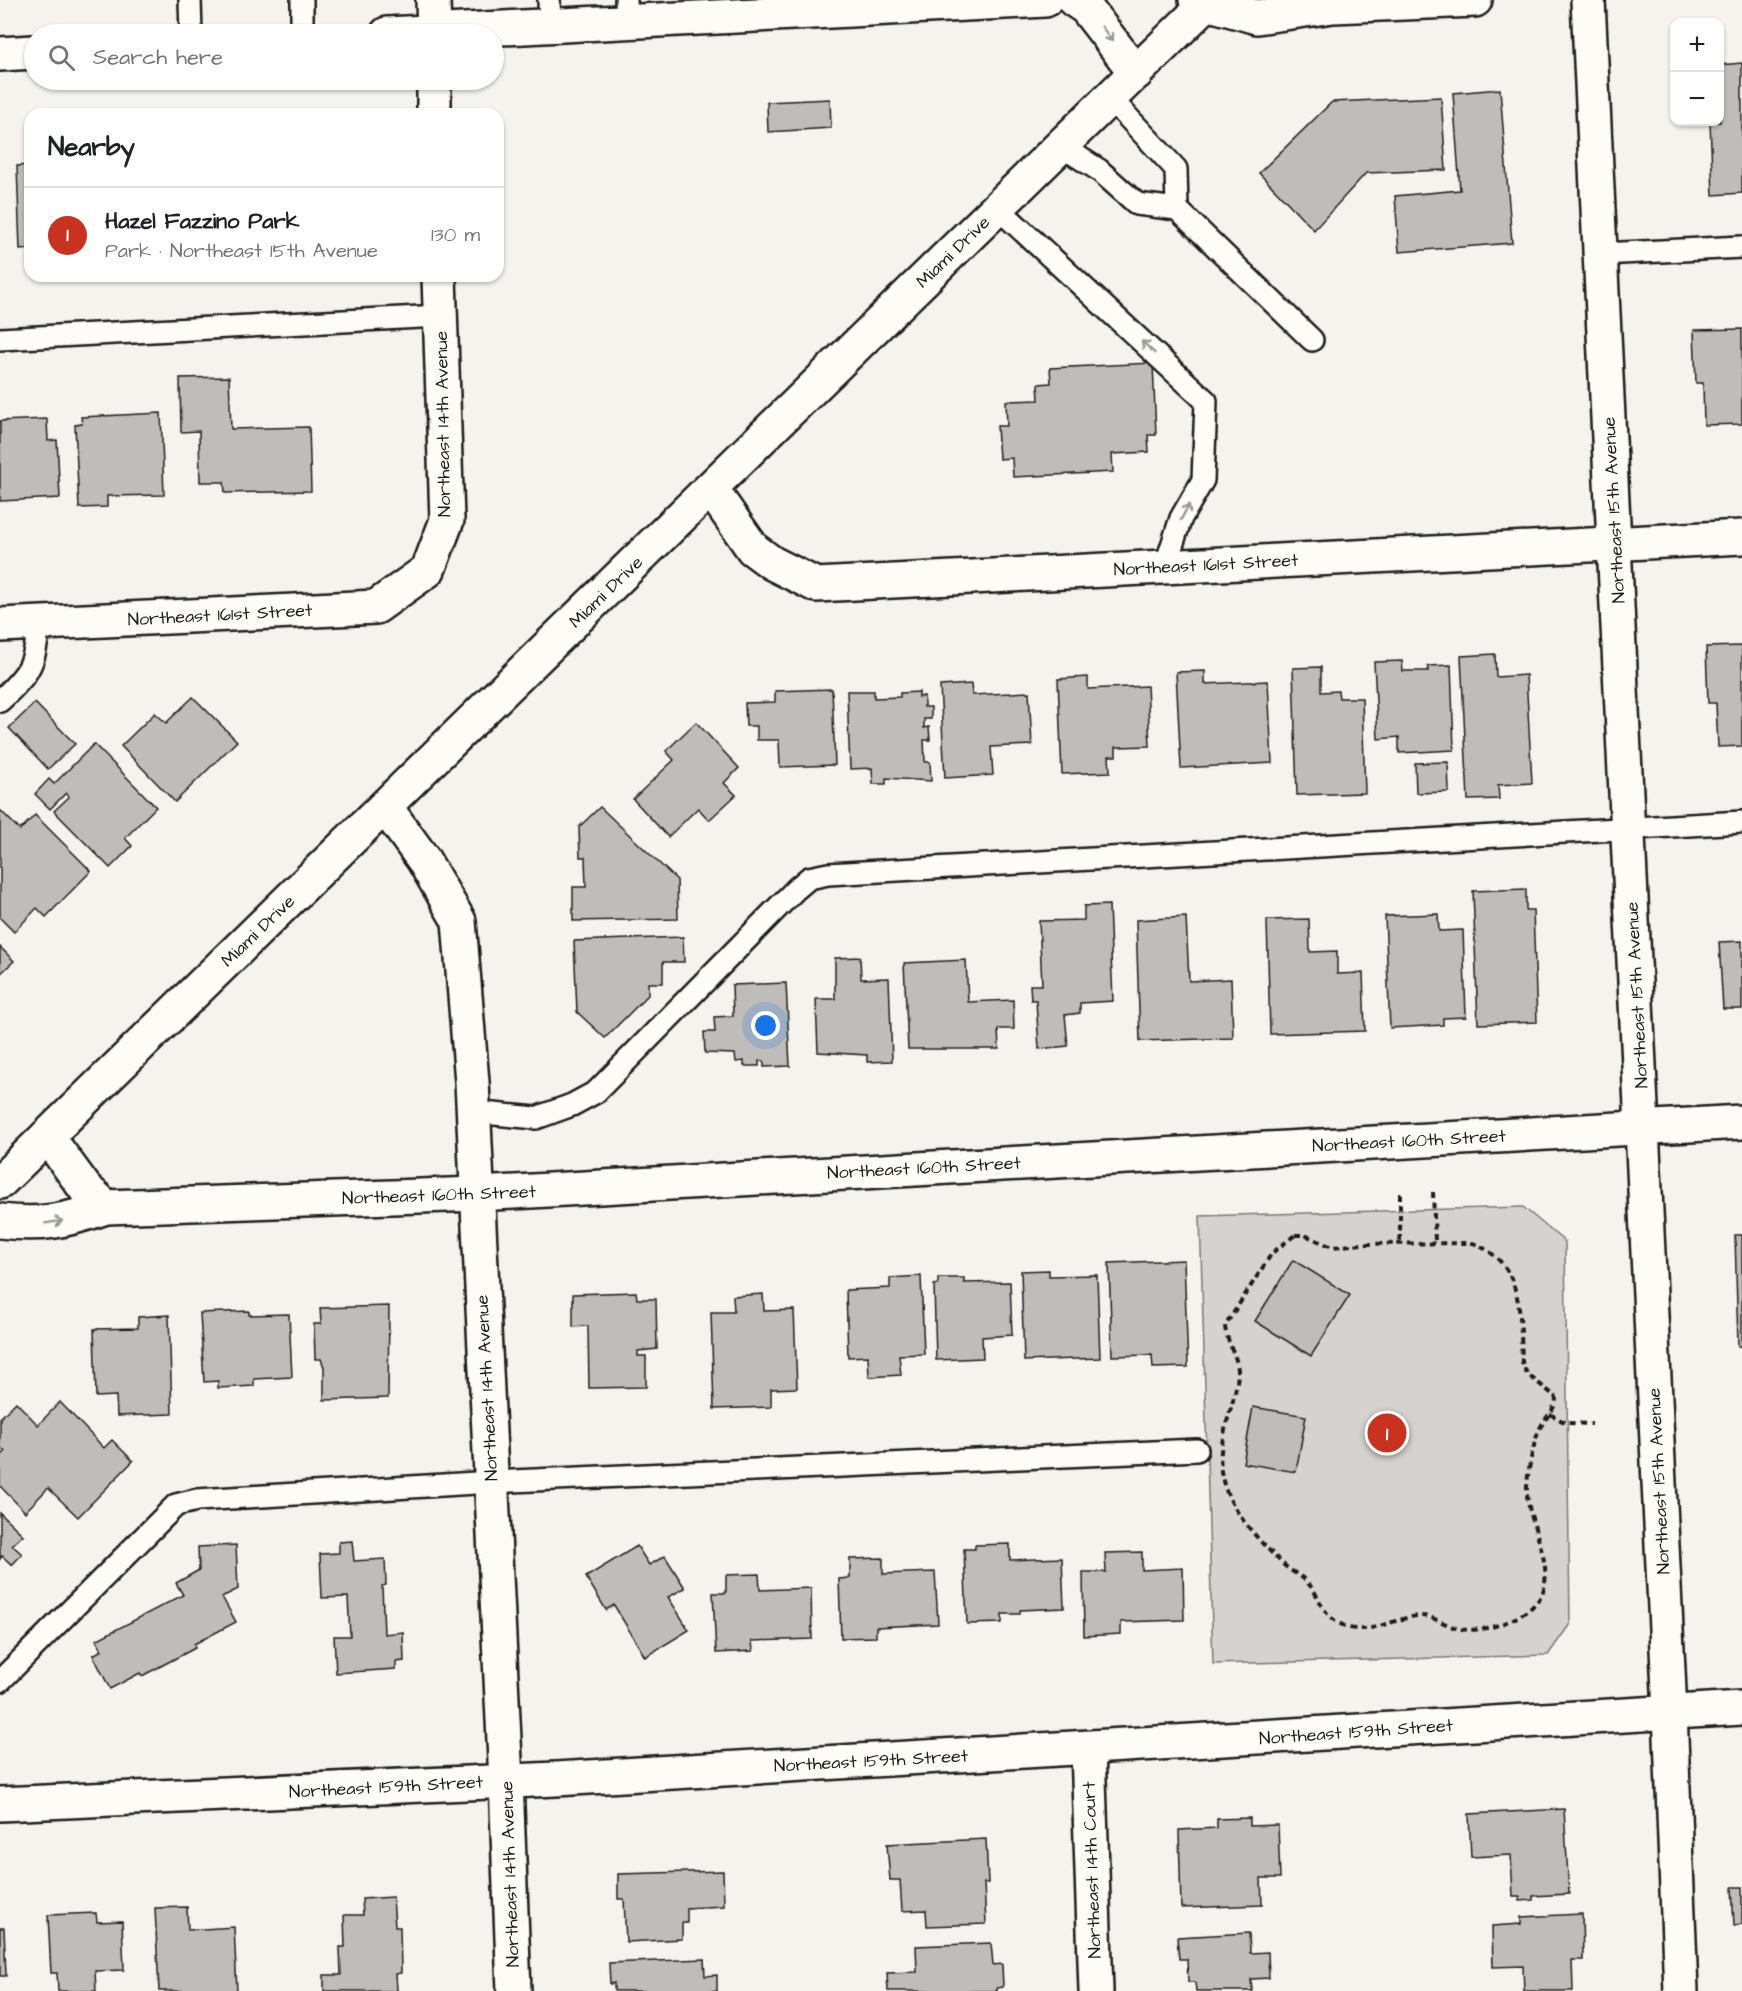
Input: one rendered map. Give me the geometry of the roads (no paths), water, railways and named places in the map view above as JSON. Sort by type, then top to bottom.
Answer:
[{"type":"street","points":[[433,0],[434,24]]},
{"type":"street","points":[[486,24],[549,13],[1045,0]]},
{"type":"street","points":[[1074,0],[1086,8],[1136,73]]},
{"type":"street","points":[[1204,1],[1257,17],[1328,3],[1474,0]]},
{"type":"street","name":"Northeast 15th Avenue","points":[[1588,0],[1644,1127],[1681,1991]]},
{"type":"street","name":"Miami Drive","points":[[0,1182],[386,808],[1136,73],[1204,1]]},
{"type":"street","points":[[0,54],[24,53]]},
{"type":"street","points":[[434,90],[434,108]]},
{"type":"street","name":"Northeast 14th Avenue","points":[[428,570],[447,520],[439,282]]},
{"type":"street","name":"Northeast 161st Street","points":[[711,489],[753,549],[772,563],[816,585],[1742,537]]},
{"type":"street","name":"Northeast 161st Street","points":[[0,625],[375,607],[428,570]]},
{"type":"street","name":"Northeast 14th Avenue","points":[[386,808],[423,859],[459,921],[478,1194],[514,1991]]},
{"type":"street","name":"Northeast 160th Street","points":[[0,1221],[33,1225],[75,1218],[106,1208],[478,1194],[1742,1122]]},
{"type":"street","points":[[47,1136],[85,1188],[106,1208]]},
{"type":"street","name":"Northeast 159th Street","points":[[0,1804],[506,1781],[1088,1749],[1742,1708]]},
{"type":"street","name":"Northeast 14th Court","points":[[1088,1749],[1096,1991]]},
{"type":"lane","points":[[190,0],[191,24]]},
{"type":"lane","points":[[302,0],[302,24]]},
{"type":"lane","points":[[1110,98],[1176,169],[1177,209]]},
{"type":"lane","points":[[1061,146],[1099,170],[1137,204],[1177,209],[1312,340]]},
{"type":"lane","points":[[998,208],[1206,401],[1203,480],[1181,518],[1165,567]]},
{"type":"lane","points":[[1601,254],[1742,247]]},
{"type":"lane","points":[[0,339],[440,316]]},
{"type":"lane","points":[[0,701],[26,676],[35,659],[39,624]]},
{"type":"lane","points":[[473,1112],[536,1118],[572,1105],[596,1092],[795,889],[809,878],[852,873],[1742,822]]},
{"type":"lane","points":[[0,1681],[176,1505],[197,1500],[492,1482],[1197,1450]]},
{"type":"place","name":"Hazel Fazzino Park","points":[[1387,1433]]}]
